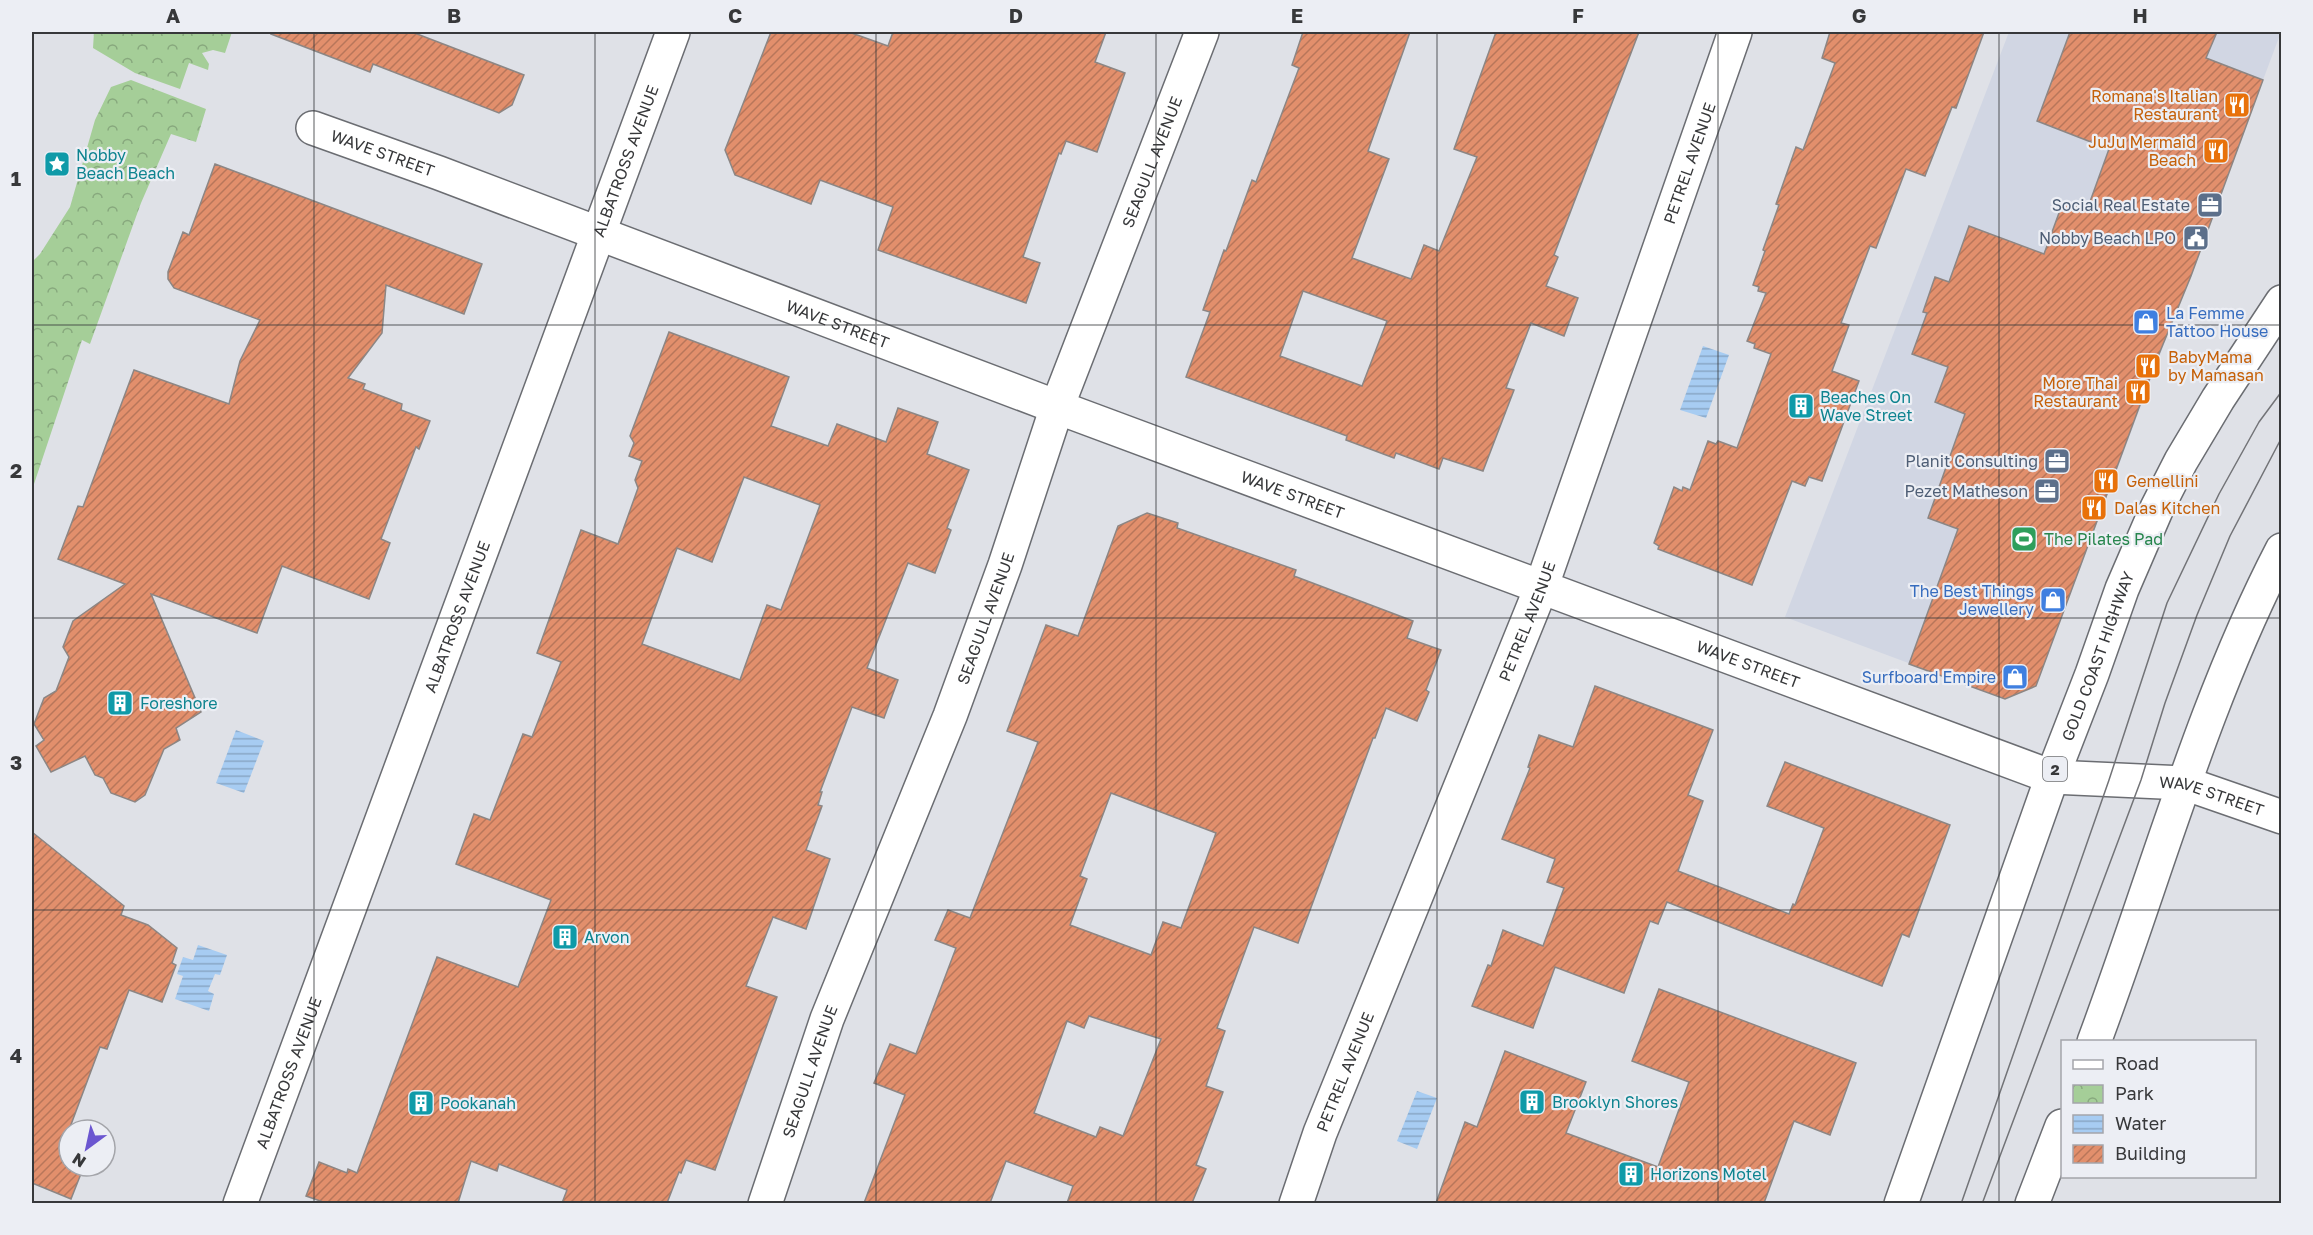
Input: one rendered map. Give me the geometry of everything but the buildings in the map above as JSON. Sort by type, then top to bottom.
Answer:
[{"type":"main road","name":"ALBATROSS AVENUE","points":[[240,1203],[674,32]]},
{"type":"main road","name":"SEAGULL AVENUE","points":[[765,1203],[827,1019],[950,716],[1001,576],[1057,407],[1202,32]]},
{"type":"main road","name":"PETREL AVENUE","points":[[1296,1203],[1324,1122],[1541,588],[1735,32]]},
{"type":"main road","name":"WAVE STREET","points":[[313,128],[439,173],[1057,407],[2052,777],[2184,783],[2282,817]]},
{"type":"main road","name":"GOLD COAST HIGHWAY","points":[[1901,1203],[2052,777],[2122,589],[2157,508],[2218,399],[2282,302]]},
{"type":"main road","points":[[2094,1040],[2130,944],[2184,783],[2245,630],[2282,550]]},
{"type":"main road","points":[[2032,1203],[2061,1129]]},
{"type":"shaded area","points":[[2009,32],[2281,32],[2036,686],[2005,699],[1785,617]]},
{"type":"green space","points":[[94,32],[232,32],[225,53],[213,50],[202,53],[209,64],[208,70],[189,63],[180,89],[135,73],[93,48]]},
{"type":"green space","points":[[131,80],[206,109],[196,142],[171,134],[141,203],[90,344],[82,340],[32,490],[32,262],[40,254],[70,207],[95,120],[111,87]]},
{"type":"water","points":[[1703,346],[1729,355],[1706,418],[1680,410]]},
{"type":"water","points":[[236,730],[264,741],[244,793],[216,783]]},
{"type":"water","points":[[198,945],[227,955],[220,975],[215,974],[208,991],[214,994],[209,1011],[175,999],[183,976],[177,974],[183,957],[193,960]]},
{"type":"water","points":[[1417,1091],[1437,1098],[1417,1149],[1397,1141]]},
{"type":"tram line","points":[[1961,1204],[2109,780],[2167,603],[2219,494],[2259,422],[2282,391]]},
{"type":"tram line","points":[[1982,1204],[2141,780],[2165,703],[2197,615],[2230,536],[2282,437]]},
{"type":"place","name":"Romana's Italian Restaurant","points":[[2237,105]]},
{"type":"place","name":"JuJu Mermaid Beach","points":[[2216,151]]},
{"type":"place","name":"Nobby Beach Beach","points":[[57,164]]},
{"type":"place","name":"Social Real Estate","points":[[2210,205]]},
{"type":"place","name":"Nobby Beach LPO","points":[[2196,238]]},
{"type":"place","name":"La Femme Tattoo House","points":[[2146,322]]},
{"type":"place","name":"BabyMama by Mamasan","points":[[2148,366]]},
{"type":"place","name":"More Thai Restaurant","points":[[2138,392]]},
{"type":"place","name":"Beaches On Wave Street","points":[[1801,406]]},
{"type":"place","name":"Planit Consulting","points":[[2057,461]]},
{"type":"place","name":"Gemellini","points":[[2106,481]]},
{"type":"place","name":"Pezet Matheson","points":[[2047,491]]},
{"type":"place","name":"Dalas Kitchen","points":[[2094,508]]},
{"type":"place","name":"The Pilates Pad","points":[[2024,539]]},
{"type":"place","name":"The Best Things Jewellery","points":[[2053,600]]},
{"type":"place","name":"Surfboard Empire","points":[[2015,677]]},
{"type":"place","name":"Foreshore","points":[[120,703]]},
{"type":"place","name":"Arvon","points":[[565,937]]},
{"type":"place","name":"Brooklyn Shores","points":[[1532,1102]]},
{"type":"place","name":"Pookanah","points":[[421,1103]]},
{"type":"place","name":"Horizons Motel","points":[[1631,1174]]}]
